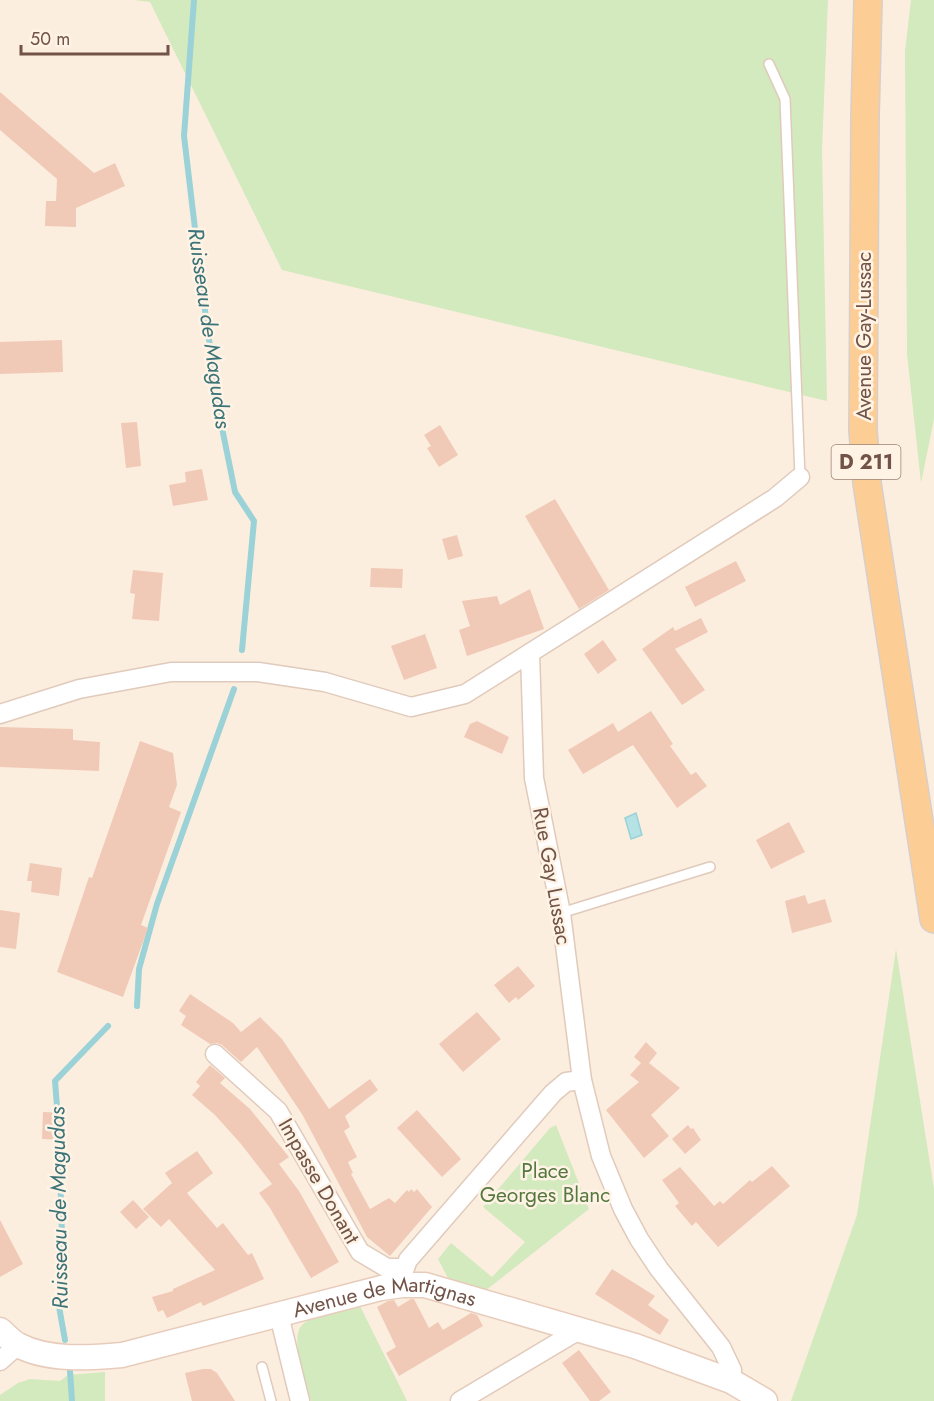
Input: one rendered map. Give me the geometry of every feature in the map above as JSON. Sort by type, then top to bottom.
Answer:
[{"type":"main road","name":"Avenue Gay-Lussac","points":[[868,0],[863,430],[867,483],[934,919]]},
{"type":"street","points":[[0,714],[79,689],[171,672],[258,672],[314,680],[411,707],[465,694],[775,498],[800,477]]},
{"type":"street","name":"Rue Gay Lussac","points":[[530,653],[534,778],[561,913],[582,1080],[601,1156],[623,1209],[639,1239],[658,1269],[721,1347],[732,1370],[731,1381]]},
{"type":"street","name":"Impasse Donant","points":[[215,1054],[278,1111],[360,1252],[403,1276]]},
{"type":"street","points":[[403,1276],[408,1260],[553,1093],[566,1082],[582,1080]]},
{"type":"street","name":"Avenue de Martignas","points":[[0,1330],[9,1353],[82,1359],[122,1355],[381,1288],[403,1276],[425,1285],[635,1346],[731,1381],[765,1401]]},
{"type":"street","points":[[279,1315],[300,1401]]},
{"type":"street","points":[[460,1401],[579,1330]]},
{"type":"lane","points":[[769,64],[785,99],[800,477]]},
{"type":"lane","points":[[561,913],[710,867]]},
{"type":"lane","points":[[262,1367],[271,1401]]},
{"type":"green space","points":[[134,0],[828,0],[822,150],[827,401],[282,270],[150,2]]},
{"type":"green space","points":[[911,0],[934,0],[934,419],[921,483],[907,354],[905,51]]},
{"type":"green space","points":[[896,949],[934,1189],[934,1401],[791,1401],[857,1215]]},
{"type":"green space","name":"Place Georges Blanc","points":[[556,1125],[589,1209],[485,1291],[449,1280],[438,1259],[451,1243],[492,1277],[525,1242],[483,1207],[550,1128]]},
{"type":"green space","points":[[360,1306],[407,1401],[311,1401],[298,1350],[298,1331],[302,1325],[314,1318]]},
{"type":"green space","points":[[105,1372],[105,1401],[0,1401],[0,1395],[18,1383],[30,1379],[60,1381],[68,1375]]},
{"type":"water","points":[[636,813],[642,835],[631,839],[625,818]]},
{"type":"building","points":[[0,92],[94,173],[115,163],[125,186],[76,208],[76,227],[45,226],[46,201],[56,201],[57,179],[0,130]]},
{"type":"building","points":[[62,340],[63,372],[0,374],[0,342]]},
{"type":"building","points":[[137,422],[141,466],[126,468],[121,423]]},
{"type":"building","points":[[440,425],[458,455],[439,467],[427,448],[431,446],[424,435]]},
{"type":"building","points":[[202,469],[208,500],[173,506],[169,485],[186,482],[185,472]]},
{"type":"building","points":[[555,499],[609,590],[579,609],[525,516]]},
{"type":"building","points":[[457,535],[463,556],[448,560],[442,539]]},
{"type":"building","points":[[736,561],[746,581],[695,607],[685,587]]},
{"type":"building","points":[[371,568],[403,569],[402,588],[370,587]]},
{"type":"building","points":[[133,570],[163,573],[159,621],[132,619],[135,594],[130,593]]},
{"type":"building","points":[[530,589],[544,629],[467,656],[459,630],[470,626],[462,601],[497,596],[500,605]]},
{"type":"building","points":[[701,618],[708,632],[675,649],[705,690],[682,705],[642,649],[673,627],[675,631]]},
{"type":"building","points":[[425,634],[437,668],[404,680],[391,646]]},
{"type":"building","points":[[603,640],[617,660],[598,674],[584,654]]},
{"type":"building","points":[[651,711],[673,744],[670,746],[691,775],[696,772],[707,786],[677,808],[633,745],[583,774],[568,750],[613,723],[618,732]]},
{"type":"building","points":[[477,721],[509,737],[502,754],[464,737],[470,724]]},
{"type":"building","points":[[0,727],[73,729],[73,740],[100,742],[99,771],[0,767]]},
{"type":"building","points":[[140,741],[173,753],[177,785],[169,807],[181,812],[141,925],[148,928],[123,997],[57,972],[89,877],[92,878]]},
{"type":"building","points":[[789,822],[805,852],[771,869],[756,840]]},
{"type":"building","points":[[30,863],[62,868],[59,896],[31,892],[32,881],[27,881]]},
{"type":"building","points":[[805,895],[808,904],[825,899],[832,922],[792,933],[785,901]]},
{"type":"building","points":[[0,910],[20,913],[16,949],[0,947]]},
{"type":"building","points":[[518,966],[535,986],[518,1000],[516,997],[509,1003],[494,985]]},
{"type":"building","points":[[190,994],[233,1023],[241,1032],[260,1017],[282,1039],[329,1109],[370,1079],[378,1090],[345,1116],[350,1127],[344,1131],[357,1157],[348,1162],[353,1173],[351,1174],[370,1209],[389,1198],[395,1203],[407,1190],[409,1192],[411,1189],[414,1192],[417,1189],[432,1207],[390,1256],[367,1237],[302,1114],[257,1047],[241,1062],[222,1045],[210,1044],[181,1025],[186,1016],[179,1011]]},
{"type":"building","points":[[477,1012],[501,1039],[463,1072],[439,1044]]},
{"type":"building","points":[[646,1042],[657,1053],[649,1063],[680,1088],[651,1115],[669,1136],[644,1158],[606,1110],[639,1082],[630,1075],[641,1063],[634,1057]]},
{"type":"building","points":[[210,1065],[225,1078],[220,1083],[250,1109],[289,1157],[279,1164],[299,1191],[339,1262],[311,1278],[259,1193],[272,1184],[215,1115],[192,1095],[200,1086],[196,1082]]},
{"type":"building","points":[[417,1110],[461,1159],[442,1177],[397,1128]]},
{"type":"building","points":[[43,1112],[65,1113],[65,1140],[42,1139]]},
{"type":"building","points":[[688,1125],[691,1129],[693,1128],[701,1140],[685,1154],[672,1139]]},
{"type":"building","points":[[197,1151],[213,1173],[187,1193],[217,1228],[223,1223],[248,1255],[252,1253],[264,1279],[203,1306],[201,1302],[167,1318],[163,1310],[158,1312],[152,1297],[173,1291],[215,1270],[169,1219],[161,1227],[143,1209],[172,1183],[165,1173]]},
{"type":"building","points":[[772,1166],[790,1186],[718,1247],[696,1222],[692,1226],[675,1206],[679,1203],[662,1180],[680,1167],[714,1206],[720,1201],[723,1204],[750,1180],[752,1182]]},
{"type":"building","points":[[133,1200],[149,1217],[136,1229],[120,1212]]},
{"type":"building","points":[[0,1220],[23,1264],[0,1277]]},
{"type":"building","points":[[612,1269],[655,1296],[648,1305],[669,1320],[660,1335],[595,1294]]},
{"type":"building","points":[[414,1299],[429,1328],[438,1322],[443,1330],[471,1313],[477,1315],[483,1326],[399,1376],[386,1353],[396,1347],[377,1307],[394,1300],[398,1307]]},
{"type":"building","points":[[579,1350],[611,1392],[599,1401],[590,1401],[562,1363]]},
{"type":"building","points":[[211,1369],[217,1373],[235,1401],[192,1401],[185,1373]]},
{"type":"waterway","name":"Ruisseau de Magudas","points":[[194,0],[184,136],[220,418],[235,492],[254,521],[242,650]]},
{"type":"waterway","name":"Ruisseau de Magudas","points":[[137,1006],[139,969],[157,904],[234,689]]},
{"type":"waterway","name":"Ruisseau de Magudas","points":[[58,1119],[55,1081],[108,1026]]},
{"type":"waterway","name":"Ruisseau de Magudas","points":[[59,1132],[63,1272],[58,1301],[65,1340]]},
{"type":"waterway","name":"Ruisseau de Magudas","points":[[70,1371],[72,1401]]}]
